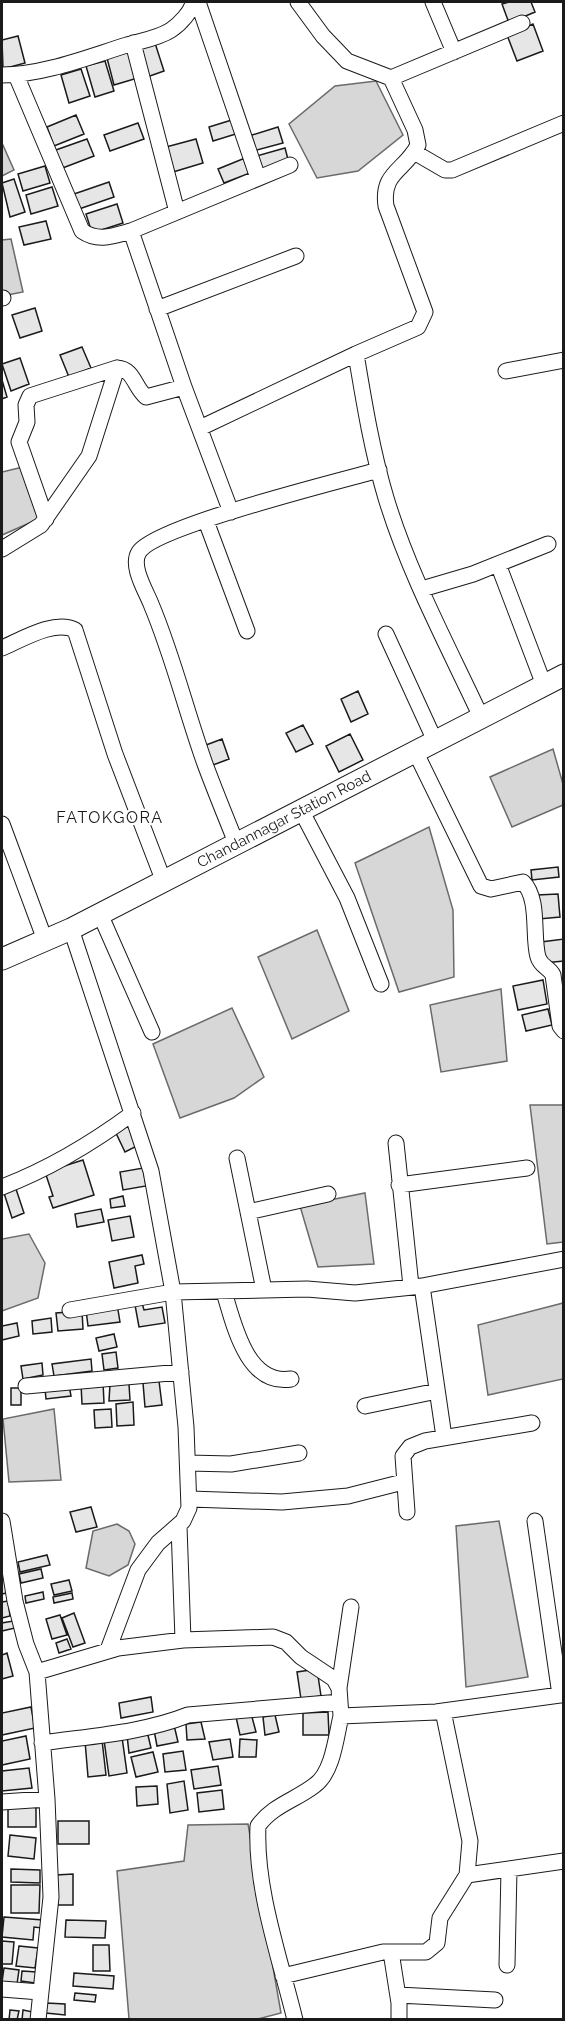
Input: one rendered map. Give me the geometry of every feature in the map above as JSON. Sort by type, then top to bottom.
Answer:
[{"type":"main road","name":"Chandannagar Station Road","points":[[2,959],[71,929],[302,812],[481,717],[557,682]]},
{"type":"street","points":[[194,2],[193,8],[171,30],[133,44],[9,75],[82,231],[92,238],[107,238],[131,231],[290,165]]},
{"type":"street","points":[[198,2],[258,178]]},
{"type":"street","points":[[298,2],[323,36],[347,61],[391,78],[522,23]]},
{"type":"street","points":[[433,2],[454,52]]},
{"type":"street","points":[[133,44],[177,212]]},
{"type":"street","points":[[200,428],[418,327],[423,320],[425,312],[386,206],[384,193],[388,179],[414,152],[417,145],[415,130],[391,78]]},
{"type":"street","points":[[414,152],[445,170],[452,170],[564,123]]},
{"type":"street","points":[[131,231],[183,387],[231,512]]},
{"type":"street","points":[[157,309],[296,256]]},
{"type":"street","points":[[356,354],[365,409],[386,498],[422,590],[481,717]]},
{"type":"street","points":[[506,371],[564,360]]},
{"type":"street","points":[[46,519],[19,442],[27,422],[27,400],[39,393],[117,368],[124,368],[130,373],[146,396],[183,387]]},
{"type":"street","points":[[2,549],[46,519],[89,456],[117,368]]},
{"type":"street","points":[[237,845],[204,763],[166,639],[136,561],[138,554],[155,539],[231,512],[379,470]]},
{"type":"street","points":[[206,521],[247,631]]},
{"type":"street","points":[[422,590],[548,544]]},
{"type":"street","points":[[498,564],[557,682]]},
{"type":"street","points":[[2,648],[57,627],[68,626],[75,630],[115,754],[164,882]]},
{"type":"street","points":[[386,634],[435,741]]},
{"type":"street","points":[[415,751],[481,886],[491,889],[519,882],[527,886],[533,907],[538,956],[542,966],[554,975],[560,1026],[564,1031]]},
{"type":"street","points":[[302,812],[347,898],[381,984]]},
{"type":"street","points":[[2,824],[45,940]]},
{"type":"street","points":[[100,914],[152,1032]]},
{"type":"street","points":[[71,929],[151,1171],[173,1292],[190,1499],[189,1508],[179,1526],[158,1543],[138,1570],[108,1650]]},
{"type":"street","points":[[2,1188],[39,1173],[95,1141],[133,1113]]},
{"type":"street","points":[[396,1143],[399,1185],[444,1437]]},
{"type":"street","points":[[237,1158],[264,1290]]},
{"type":"street","points":[[399,1185],[527,1168]]},
{"type":"street","points":[[248,1212],[328,1194]]},
{"type":"street","points":[[70,1310],[173,1292],[308,1289],[354,1293],[416,1286],[564,1259]]},
{"type":"street","points":[[224,1292],[247,1355],[269,1378],[279,1381],[291,1379]]},
{"type":"street","points":[[26,1386],[181,1372]]},
{"type":"street","points":[[365,1406],[437,1391]]},
{"type":"street","points":[[407,1512],[403,1456],[410,1447],[424,1440],[532,1423]]},
{"type":"street","points":[[188,1463],[231,1464],[299,1453]]},
{"type":"street","points":[[190,1499],[282,1502],[348,1496],[404,1482]]},
{"type":"street","points":[[2,1521],[15,1601],[26,1644],[37,1672],[47,1799],[51,1897],[38,2019]]},
{"type":"street","points":[[42,1743],[171,1722],[188,1715],[340,1702],[443,1711],[562,1695],[535,1521]]},
{"type":"street","points":[[179,1526],[183,1640]]},
{"type":"street","points":[[295,2019],[283,1976],[257,1846],[258,1826],[278,1806],[316,1785],[327,1770],[340,1702],[351,1607]]},
{"type":"street","points":[[37,1672],[108,1650],[183,1640],[273,1637],[286,1642],[301,1657],[334,1679],[340,1702]]},
{"type":"street","points":[[283,1976],[391,1952],[426,1952],[437,1943],[440,1918],[467,1875],[470,1841],[443,1711]]},
{"type":"street","points":[[2,1802],[47,1799]]},
{"type":"street","points":[[467,1875],[564,1861]]},
{"type":"street","points":[[507,1965],[509,1869]]},
{"type":"street","points":[[391,1952],[398,1995],[399,2019]]},
{"type":"street","points":[[2,1989],[40,1992]]},
{"type":"street","points":[[398,1995],[495,2000]]},
{"type":"shaded area","points":[[376,81],[403,135],[358,171],[317,178],[289,124],[335,86]]},
{"type":"shaded area","points":[[2,143],[14,170],[2,176]]},
{"type":"shaded area","points":[[11,239],[23,292],[2,296],[2,240]]},
{"type":"shaded area","points":[[23,467],[41,518],[2,535],[2,472]]},
{"type":"shaded area","points":[[553,749],[563,784],[563,805],[512,827],[490,777]]},
{"type":"shaded area","points":[[429,827],[453,910],[454,977],[399,992],[355,863]]},
{"type":"shaded area","points":[[317,930],[349,1011],[292,1039],[258,957]]},
{"type":"shaded area","points":[[501,989],[507,1061],[441,1072],[430,1005]]},
{"type":"shaded area","points":[[232,1008],[264,1077],[234,1098],[180,1118],[153,1044]]},
{"type":"shaded area","points":[[530,1105],[563,1105],[563,1242],[547,1244]]},
{"type":"shaded area","points":[[365,1193],[374,1264],[318,1267],[300,1206]]},
{"type":"shaded area","points":[[29,1234],[45,1263],[38,1298],[2,1311],[2,1239]]},
{"type":"shaded area","points":[[563,1303],[563,1379],[488,1395],[478,1325]]},
{"type":"shaded area","points":[[54,1409],[61,1480],[9,1482],[3,1419]]},
{"type":"shaded area","points":[[499,1521],[528,1677],[466,1687],[456,1526]]},
{"type":"shaded area","points":[[117,1524],[129,1531],[135,1544],[128,1565],[109,1576],[86,1568],[93,1531]]},
{"type":"shaded area","points":[[248,1824],[281,2013],[254,2020],[129,2019],[117,1871],[184,1861],[188,1825]]},
{"type":"building","points":[[531,2],[535,12],[509,23],[502,4]]},
{"type":"building","points":[[533,24],[543,51],[517,61],[507,35]]},
{"type":"building","points":[[18,36],[25,63],[3,69],[2,40]]},
{"type":"building","points":[[155,43],[164,71],[147,77],[138,49]]},
{"type":"building","points":[[133,50],[141,77],[114,85],[107,58]]},
{"type":"building","points":[[105,61],[114,91],[95,97],[86,66]]},
{"type":"building","points":[[81,69],[90,96],[69,103],[61,75]]},
{"type":"building","points":[[76,115],[84,134],[54,146],[47,127]]},
{"type":"building","points":[[235,119],[239,133],[213,141],[209,127]]},
{"type":"building","points":[[138,123],[144,139],[110,151],[104,135]]},
{"type":"building","points":[[278,127],[283,143],[253,151],[249,136]]},
{"type":"building","points":[[87,139],[94,156],[60,169],[53,151]]},
{"type":"building","points":[[196,139],[203,163],[173,172],[166,147]]},
{"type":"building","points":[[285,148],[289,163],[257,172],[253,157]]},
{"type":"building","points":[[245,158],[250,173],[224,183],[218,169]]},
{"type":"building","points":[[45,166],[50,183],[23,191],[18,174]]},
{"type":"building","points":[[14,179],[25,212],[10,217],[2,183]]},
{"type":"building","points":[[109,182],[114,197],[79,209],[74,194]]},
{"type":"building","points":[[52,187],[58,206],[31,214],[26,195]]},
{"type":"building","points":[[117,204],[123,223],[92,233],[86,214]]},
{"type":"building","points":[[46,221],[51,239],[24,245],[19,227]]},
{"type":"building","points":[[35,308],[42,331],[20,338],[12,315]]},
{"type":"building","points":[[82,347],[91,368],[69,377],[60,355]]},
{"type":"building","points":[[20,358],[29,384],[11,391],[2,364]]},
{"type":"building","points":[[2,380],[7,397],[2,399]]},
{"type":"building","points":[[358,691],[368,714],[351,722],[341,699]]},
{"type":"building","points":[[303,725],[313,744],[296,752],[286,733]]},
{"type":"building","points":[[350,734],[363,760],[339,772],[326,746]]},
{"type":"building","points":[[222,739],[229,759],[213,765],[206,745]]},
{"type":"building","points":[[558,867],[559,877],[532,880],[531,870]]},
{"type":"building","points":[[558,894],[560,917],[539,919],[537,895]]},
{"type":"building","points":[[564,939],[564,961],[543,963],[541,942]]},
{"type":"building","points":[[543,980],[547,1004],[518,1010],[513,986]]},
{"type":"building","points":[[548,1009],[552,1025],[526,1031],[522,1015]]},
{"type":"building","points":[[128,1124],[139,1145],[125,1152],[115,1131]]},
{"type":"building","points":[[83,1160],[94,1195],[53,1208],[49,1197],[53,1196],[45,1172]]},
{"type":"building","points":[[143,1168],[146,1186],[123,1190],[120,1172]]},
{"type":"building","points":[[15,1186],[24,1213],[12,1218],[3,1190]]},
{"type":"building","points":[[123,1196],[125,1206],[111,1208],[110,1199]]},
{"type":"building","points":[[101,1209],[104,1222],[77,1227],[75,1214]]},
{"type":"building","points":[[130,1216],[134,1237],[112,1241],[108,1220]]},
{"type":"building","points":[[142,1255],[144,1264],[135,1266],[138,1283],[114,1288],[109,1262]]},
{"type":"building","points":[[142,1303],[144,1310],[162,1307],[165,1323],[139,1327],[135,1305]]},
{"type":"building","points":[[117,1304],[120,1322],[88,1326],[86,1310]]},
{"type":"building","points":[[82,1311],[83,1329],[58,1331],[56,1313]]},
{"type":"building","points":[[51,1318],[52,1332],[33,1334],[32,1321]]},
{"type":"building","points":[[17,1323],[19,1336],[2,1340],[2,1326]]},
{"type":"building","points":[[114,1334],[117,1347],[99,1351],[96,1338]]},
{"type":"building","points":[[116,1352],[118,1368],[104,1370],[102,1354]]},
{"type":"building","points":[[91,1359],[92,1371],[54,1376],[52,1364]]},
{"type":"building","points":[[42,1363],[43,1375],[23,1379],[21,1366]]},
{"type":"building","points":[[159,1381],[162,1405],[145,1407],[143,1383]]},
{"type":"building","points":[[103,1382],[104,1403],[82,1404],[81,1384]]},
{"type":"building","points":[[110,1384],[129,1384],[130,1400],[109,1401]]},
{"type":"building","points":[[69,1385],[71,1396],[46,1399],[45,1389]]},
{"type":"building","points":[[11,1388],[21,1388],[21,1405],[11,1405]]},
{"type":"building","points":[[133,1402],[134,1425],[117,1426],[116,1404]]},
{"type":"building","points":[[111,1409],[112,1427],[95,1428],[94,1410]]},
{"type":"building","points":[[91,1507],[97,1527],[76,1532],[70,1512]]},
{"type":"building","points":[[47,1555],[50,1565],[20,1572],[18,1562]]},
{"type":"building","points":[[41,1569],[43,1578],[21,1583],[19,1574]]},
{"type":"building","points":[[9,1577],[11,1592],[2,1594],[2,1578]]},
{"type":"building","points":[[69,1580],[72,1591],[54,1595],[51,1584]]},
{"type":"building","points":[[43,1592],[44,1599],[26,1603],[25,1596]]},
{"type":"building","points":[[72,1593],[73,1599],[54,1603],[53,1597]]},
{"type":"building","points":[[8,1601],[10,1616],[2,1618],[2,1602]]},
{"type":"building","points":[[74,1613],[85,1643],[73,1647],[62,1618]]},
{"type":"building","points":[[60,1615],[67,1635],[52,1639],[46,1619]]},
{"type":"building","points":[[13,1621],[15,1628],[2,1631],[2,1623]]},
{"type":"building","points":[[67,1639],[71,1649],[59,1653],[56,1643]]},
{"type":"building","points":[[7,1653],[13,1676],[2,1679],[2,1655]]},
{"type":"building","points":[[317,1669],[321,1696],[301,1699],[297,1672]]},
{"type":"building","points":[[151,1697],[153,1712],[121,1718],[119,1703]]},
{"type":"building","points":[[31,1707],[35,1728],[2,1735],[2,1713]]},
{"type":"building","points":[[328,1712],[329,1735],[303,1735],[303,1713]]},
{"type":"building","points":[[275,1715],[279,1732],[265,1735],[263,1717]]},
{"type":"building","points":[[236,1717],[252,1717],[256,1732],[240,1735]]},
{"type":"building","points":[[201,1722],[205,1739],[187,1740],[186,1724]]},
{"type":"building","points":[[174,1725],[178,1742],[157,1746],[154,1730]]},
{"type":"building","points":[[147,1731],[151,1748],[129,1753],[127,1735]]},
{"type":"building","points":[[26,1736],[30,1759],[2,1765],[2,1741]]},
{"type":"building","points":[[122,1737],[127,1773],[109,1776],[104,1740]]},
{"type":"building","points":[[230,1739],[233,1757],[213,1760],[209,1742]]},
{"type":"building","points":[[240,1739],[257,1740],[256,1757],[239,1757]]},
{"type":"building","points":[[102,1740],[106,1775],[88,1777],[85,1741]]},
{"type":"building","points":[[183,1751],[186,1770],[165,1772],[163,1754]]},
{"type":"building","points":[[153,1752],[158,1772],[136,1777],[131,1757]]},
{"type":"building","points":[[218,1766],[221,1785],[194,1789],[191,1770]]},
{"type":"building","points":[[29,1768],[32,1788],[2,1791],[2,1771]]},
{"type":"building","points":[[184,1781],[188,1810],[170,1813],[167,1784]]},
{"type":"building","points":[[157,1786],[158,1804],[137,1806],[136,1787]]},
{"type":"building","points":[[222,1790],[224,1809],[199,1812],[197,1793]]},
{"type":"building","points":[[8,1803],[36,1804],[36,1827],[8,1827]]},
{"type":"building","points":[[58,1821],[89,1821],[89,1844],[58,1844]]},
{"type":"building","points":[[10,1835],[36,1838],[34,1859],[8,1856]]},
{"type":"building","points":[[11,1869],[40,1870],[40,1883],[11,1882]]},
{"type":"building","points":[[73,1874],[73,1905],[56,1905],[56,1875]]},
{"type":"building","points":[[11,1885],[40,1885],[39,1913],[11,1913]]},
{"type":"building","points":[[4,1917],[43,1920],[42,1928],[34,1927],[33,1940],[2,1937]]},
{"type":"building","points":[[66,1920],[106,1921],[105,1938],[65,1937]]},
{"type":"building","points":[[2,1941],[14,1942],[12,1964],[2,1964]]},
{"type":"building","points":[[93,1945],[109,1945],[110,1971],[93,1971]]},
{"type":"building","points":[[19,1946],[38,1948],[35,1968],[16,1966]]},
{"type":"building","points":[[4,1968],[19,1970],[17,1984],[2,1982]]},
{"type":"building","points":[[22,1971],[37,1972],[35,1983],[21,1981]]},
{"type":"building","points":[[74,1973],[114,1976],[113,1989],[73,1986]]},
{"type":"building","points":[[75,1993],[96,1995],[95,2002],[74,2000]]},
{"type":"building","points":[[46,2003],[65,2004],[65,2015],[46,2013]]},
{"type":"building","points":[[10,2010],[19,2011],[17,2020],[9,2020]]},
{"type":"building","points":[[23,2010],[33,2012],[32,2020],[22,2020]]},
{"type":"district","name":"FATOKGORA","points":[[110,817]]}]
